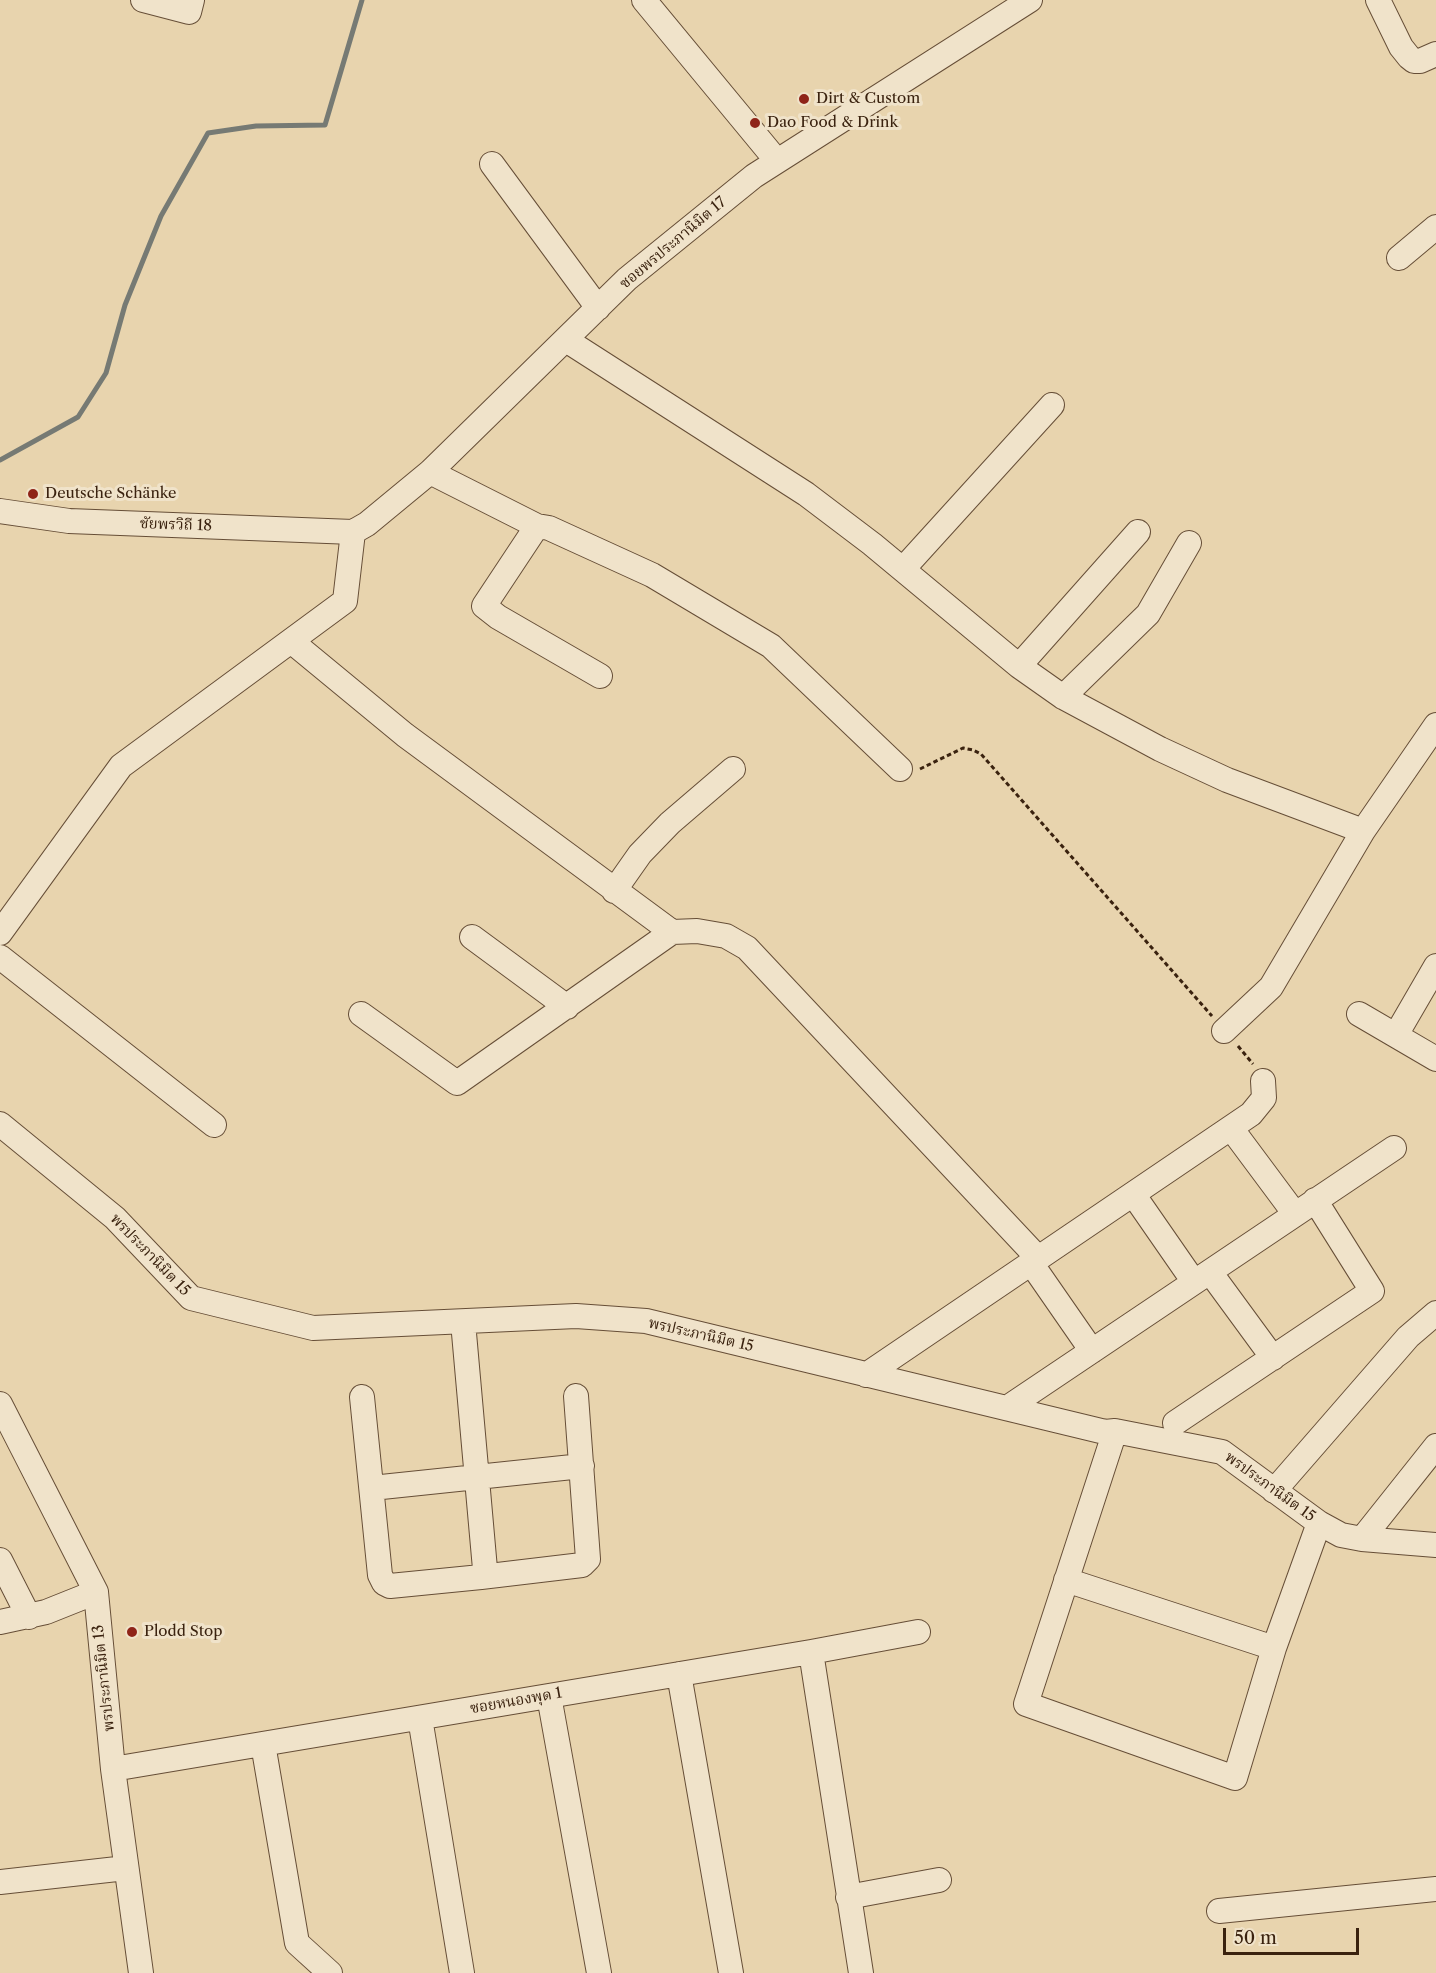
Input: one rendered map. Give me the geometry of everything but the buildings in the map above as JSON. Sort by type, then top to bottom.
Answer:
[{"type":"street","points":[[143,0],[189,12],[192,0]]},
{"type":"street","points":[[644,0],[777,161]]},
{"type":"street","name":"ซอยพรประภานิมิต 17","points":[[353,532],[430,472],[627,279],[754,176],[1030,0]]},
{"type":"street","points":[[1378,0],[1401,47],[1409,57],[1414,61],[1420,61],[1436,54]]},
{"type":"street","points":[[492,164],[598,308]]},
{"type":"street","points":[[1399,258],[1436,227]]},
{"type":"street","points":[[566,339],[806,494],[903,569],[1019,666],[1063,697],[1160,749],[1227,780],[1363,831]]},
{"type":"street","points":[[903,569],[1052,405]]},
{"type":"street","points":[[430,472],[537,526],[549,528],[652,575],[771,646],[900,769]]},
{"type":"street","name":"ชัยพรวิถี 18","points":[[0,511],[69,521],[353,532]]},
{"type":"street","points":[[537,526],[484,606],[600,676]]},
{"type":"street","points":[[1,930],[121,766],[345,601],[353,532]]},
{"type":"street","points":[[1019,666],[1137,532]]},
{"type":"street","points":[[1063,697],[1148,614],[1189,543]]},
{"type":"street","points":[[291,641],[405,735],[672,932],[713,933],[726,936],[747,948],[1034,1261],[1092,1351]]},
{"type":"street","points":[[1224,1030],[1271,987],[1363,831],[1436,725]]},
{"type":"street","points":[[614,891],[640,854],[670,823],[733,769]]},
{"type":"street","points":[[361,1014],[457,1083],[672,932]]},
{"type":"street","points":[[472,937],[567,1007]]},
{"type":"street","points":[[0,957],[214,1125]]},
{"type":"street","points":[[1396,1035],[1436,966]]},
{"type":"street","points":[[1359,1014],[1436,1059]]},
{"type":"street","points":[[866,1375],[1251,1114],[1261,1103],[1265,1093],[1263,1081]]},
{"type":"street","name":"พรประภานิมิต 15","points":[[0,1124],[116,1218],[191,1298],[313,1328],[576,1316],[646,1321],[1105,1432],[1114,1431],[1222,1452],[1319,1523],[1341,1535],[1436,1545]]},
{"type":"street","points":[[1231,1128],[1295,1214]]},
{"type":"street","points":[[1007,1408],[1394,1148]]},
{"type":"street","points":[[1133,1194],[1273,1358]]},
{"type":"street","points":[[1174,1423],[1372,1291],[1316,1200]]},
{"type":"street","points":[[1274,1491],[1408,1337],[1436,1313]]},
{"type":"street","points":[[463,1322],[485,1569],[481,1577]]},
{"type":"street","points":[[362,1397],[380,1575],[387,1586],[481,1577],[585,1563],[588,1556],[576,1396]]},
{"type":"street","name":"พรประภานิมิต 13","points":[[0,1404],[96,1592],[113,1769],[141,1973]]},
{"type":"street","points":[[1114,1431],[1026,1704],[1235,1778],[1274,1648],[1319,1523]]},
{"type":"street","points":[[1362,1539],[1436,1446]]},
{"type":"street","points":[[372,1488],[582,1466]]},
{"type":"street","points":[[0,1560],[29,1617]]},
{"type":"street","points":[[1066,1580],[1274,1648]]},
{"type":"street","points":[[0,1622],[46,1612],[96,1592]]},
{"type":"street","name":"ซอยหนองพุด 1","points":[[113,1769],[918,1632]]},
{"type":"street","points":[[811,1652],[861,1973]]},
{"type":"street","points":[[679,1674],[731,1973]]},
{"type":"street","points":[[549,1696],[599,1973]]},
{"type":"street","points":[[420,1718],[462,1973]]},
{"type":"street","points":[[263,1744],[297,1943],[330,1973]]},
{"type":"street","points":[[0,1882],[126,1868]]},
{"type":"street","points":[[848,1897],[939,1880]]},
{"type":"street","points":[[1219,1911],[1436,1889]]},
{"type":"path","points":[[900,769],[909,771],[919,769],[963,748],[981,754],[1258,1068],[1263,1081]]},
{"type":"waterway","points":[[0,460],[78,417],[106,373],[125,305],[161,216],[208,133],[256,126],[325,125],[362,0]]},
{"type":"place","name":"Dirt & Custom","points":[[804,99]]},
{"type":"place","name":"Dao Food & Drink","points":[[755,123]]},
{"type":"place","name":"Deutsche Schänke","points":[[33,494]]},
{"type":"place","name":"Plodd Stop","points":[[132,1632]]}]
